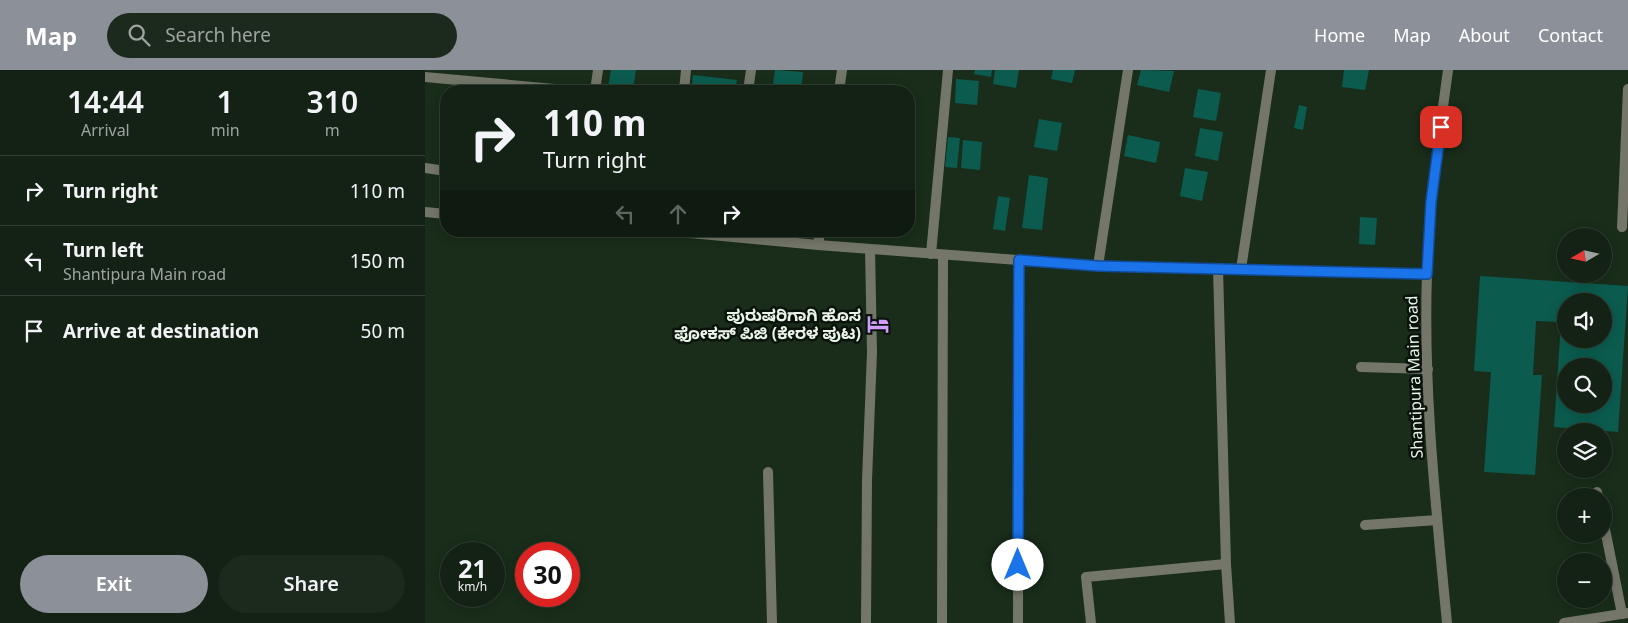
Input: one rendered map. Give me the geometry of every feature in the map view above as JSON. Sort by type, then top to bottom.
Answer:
[{"type":"street","points":[[596,85],[598,70]]},
{"type":"street","points":[[685,85],[686,70]]},
{"type":"street","points":[[749,85],[751,70]]},
{"type":"street","points":[[840,85],[842,70]]},
{"type":"street","points":[[931,254],[948,70]]},
{"type":"street","points":[[1098,266],[1128,70]]},
{"type":"street","points":[[1241,269],[1271,70]]},
{"type":"street","name":"Shantipura Main road","points":[[1447,623],[1433,477],[1428,369],[1427,274],[1431,202],[1448,70]]},
{"type":"street","points":[[425,77],[511,85]]},
{"type":"street","points":[[1622,227],[1628,88]]},
{"type":"street","points":[[425,168],[440,170]]},
{"type":"street","points":[[425,212],[440,213]]},
{"type":"street","points":[[752,237],[818,245],[1098,266],[1427,274]]},
{"type":"street","points":[[818,245],[819,237]]},
{"type":"street","points":[[866,623],[867,480],[872,352],[870,249]]},
{"type":"street","points":[[942,623],[943,255]]},
{"type":"street","points":[[1018,623],[1019,260]]},
{"type":"street","points":[[1218,268],[1226,564],[1230,623]]},
{"type":"street","points":[[1361,367],[1428,369]]},
{"type":"street","points":[[768,472],[772,623]]},
{"type":"street","points":[[1365,525],[1437,520]]},
{"type":"street","points":[[1564,623],[1625,614],[1608,543]]},
{"type":"street","points":[[1091,623],[1086,577],[1226,564]]},
{"type":"building","points":[[611,70],[636,70],[634,85],[608,85]]},
{"type":"building","points":[[775,70],[803,72],[802,85],[773,85]]},
{"type":"building","points":[[975,70],[992,70],[991,77],[974,74]]},
{"type":"building","points":[[995,70],[1019,70],[1016,88],[993,84]]},
{"type":"building","points":[[1053,70],[1075,70],[1072,83],[1051,79]]},
{"type":"building","points":[[1141,70],[1174,71],[1169,92],[1137,85]]},
{"type":"building","points":[[1344,70],[1369,70],[1365,90],[1342,87]]},
{"type":"building","points":[[693,75],[737,80],[736,85],[692,85]]},
{"type":"building","points":[[956,79],[979,81],[977,105],[955,103]]},
{"type":"building","points":[[1198,89],[1221,93],[1216,121],[1193,117]]},
{"type":"building","points":[[1299,105],[1307,107],[1303,130],[1294,128]]},
{"type":"building","points":[[1039,119],[1062,123],[1057,151],[1034,147]]},
{"type":"building","points":[[1200,128],[1223,132],[1218,161],[1195,156]]},
{"type":"building","points":[[1128,135],[1160,142],[1156,163],[1124,156]]},
{"type":"building","points":[[948,137],[960,138],[957,168],[945,167]]},
{"type":"building","points":[[963,140],[982,142],[980,170],[961,168]]},
{"type":"building","points":[[1185,168],[1208,172],[1202,201],[1180,196]]},
{"type":"building","points":[[1029,175],[1048,178],[1042,230],[1022,228]]},
{"type":"building","points":[[998,196],[1010,198],[1005,231],[993,229]]},
{"type":"building","points":[[1360,217],[1377,218],[1375,245],[1359,244]]},
{"type":"building","points":[[1480,276],[1557,281],[1557,283],[1628,286],[1618,432],[1612,432],[1612,423],[1557,423],[1557,427],[1554,427],[1557,382],[1557,413],[1612,413],[1612,358],[1559,358],[1559,348],[1612,348],[1612,293],[1557,293],[1557,322],[1536,321],[1533,375],[1542,375],[1535,475],[1484,472],[1491,372],[1474,371]]},
{"type":"place","name":"ಪುರುಷರಿಗಾಗಿ ಹೊಸ ಫೋಕಸ್ ಪಿಜಿ (ಕೇರಳ ಪುಟ)","points":[[878,324]]},
{"type":"route","points":[[1018,565],[1019,260],[1098,266],[1427,274],[1431,202],[1441,127]]}]
